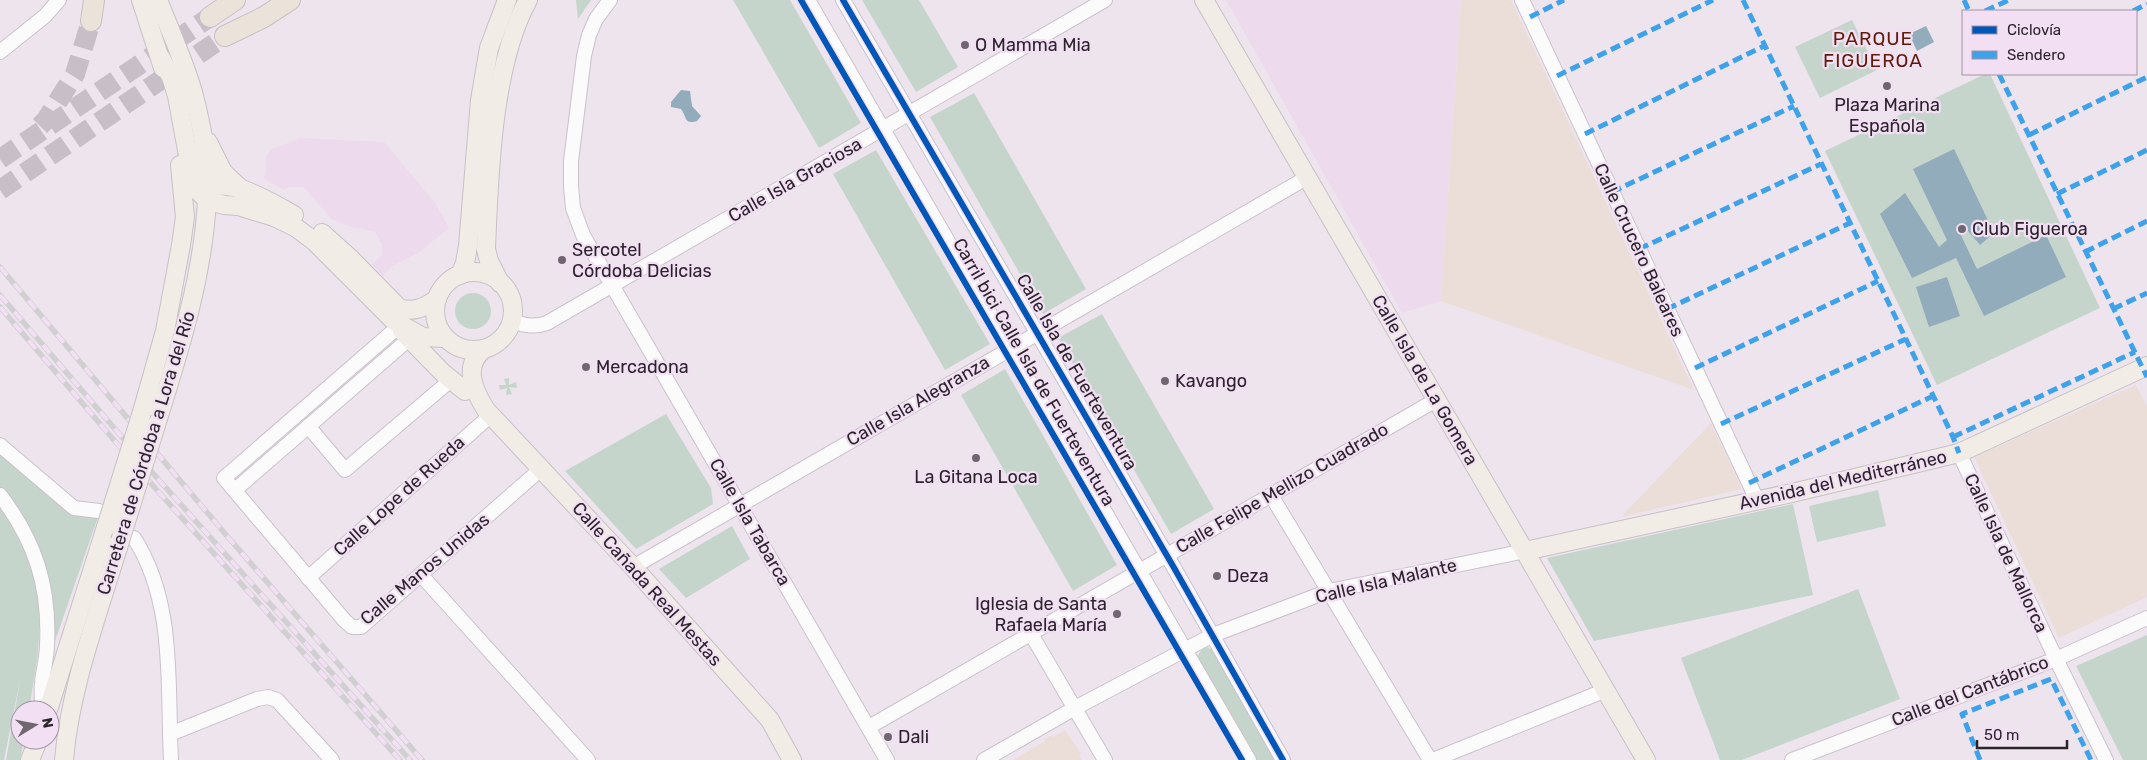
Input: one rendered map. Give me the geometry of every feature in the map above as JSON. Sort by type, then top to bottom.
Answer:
[{"type":"highway","points":[[91,21],[94,0]]},
{"type":"highway","points":[[210,17],[235,0]]},
{"type":"highway","points":[[276,0],[225,36],[264,17],[290,0]]},
{"type":"main road","name":"Carretera de Córdoba a Lora del Río","points":[[51,700],[103,519],[142,412],[165,330],[184,217],[178,153],[161,58],[141,0]]},
{"type":"main road","name":"Carretera de Córdoba a Lora del Río","points":[[64,760],[65,743],[82,670],[127,539],[156,425],[185,333],[202,245],[204,192],[201,132],[192,91],[158,0]]},
{"type":"main road","points":[[460,275],[465,263],[468,246],[480,100],[489,48],[507,0]]},
{"type":"main road","points":[[400,329],[423,337],[445,339],[464,349],[484,349],[502,339],[511,321],[510,296],[500,283],[489,261],[486,249],[496,120],[502,76],[510,43],[528,0]]},
{"type":"main road","name":"Calle Isla de La Gomera","points":[[1204,0],[1646,760]]},
{"type":"main road","points":[[161,58],[171,77],[177,96],[192,177],[204,192],[224,205],[241,199],[262,198],[312,226],[351,259],[399,308],[407,311],[424,307],[437,298]]},
{"type":"main road","points":[[192,91],[209,146],[216,162],[241,199],[305,234],[344,270],[400,329],[458,385]]},
{"type":"main road","points":[[184,217],[188,202],[193,194],[204,192]]},
{"type":"main road","points":[[185,333],[191,326],[197,312],[212,227],[220,213],[241,199]]},
{"type":"main road","points":[[445,339],[435,320],[434,309],[442,288],[450,280],[460,275],[477,272],[485,274],[500,283]]},
{"type":"main road","name":"Calle Cañada Real Mestas","points":[[445,339],[448,359],[458,385],[491,414],[542,468],[770,720],[792,760]]},
{"type":"main road","name":"Calle Cañada Real Mestas","points":[[484,349],[475,358],[471,373],[474,390],[486,410],[491,414]]},
{"type":"main road","name":"Avenida del Mediterráneo","points":[[1525,551],[1792,493],[1959,453],[2147,366]]},
{"type":"street","points":[[0,52],[46,16],[59,0]]},
{"type":"street","name":"Calle Isla Tabarca","points":[[610,0],[596,19],[589,35],[584,56],[571,160],[573,208],[583,235],[888,760]]},
{"type":"street","points":[[808,0],[1249,760]]},
{"type":"street","name":"Calle Isla de Fuerteventura","points":[[843,0],[1167,555],[1284,760]]},
{"type":"street","name":"Calle Isla Graciosa","points":[[511,321],[527,326],[538,326],[547,323],[884,130],[1105,0]]},
{"type":"street","name":"Calle Crucero Baleares","points":[[1522,0],[1757,500]]},
{"type":"street","name":"Calle Isla Alegranza","points":[[633,567],[1308,177]]},
{"type":"street","points":[[235,490],[308,426],[400,329]]},
{"type":"street","name":"Calle Manos Unidas","points":[[400,329],[224,478],[346,622],[352,627],[361,627],[542,468]]},
{"type":"street","points":[[308,426],[346,470],[458,385]]},
{"type":"street","name":"Calle Felipe Mellizo Cuadrado","points":[[869,727],[1436,400]]},
{"type":"street","name":"Calle Lope de Rueda","points":[[308,578],[491,414]]},
{"type":"street","points":[[0,445],[74,508],[103,519]]},
{"type":"street","name":"Calle Isla de Mallorca","points":[[1959,453],[2106,760]]},
{"type":"street","points":[[1271,494],[1431,760],[1606,690]]},
{"type":"street","points":[[0,495],[16,516],[34,550],[43,580],[48,611],[42,700]]},
{"type":"street","points":[[127,539],[147,558],[156,583],[165,630],[170,679],[171,760]]},
{"type":"street","name":"Calle Isla Malante","points":[[984,760],[1075,708],[1185,648],[1213,635],[1329,591],[1525,551]]},
{"type":"street","points":[[421,575],[588,760]]},
{"type":"street","name":"Calle del Cantábrico","points":[[1792,760],[2056,658],[2147,618]]},
{"type":"street","points":[[1031,634],[1105,760]]},
{"type":"street","points":[[170,734],[257,699],[268,697],[277,700],[332,760]]},
{"type":"shaded area","points":[[576,0],[591,0],[578,19]]},
{"type":"shaded area","points":[[733,0],[790,0],[861,123],[819,148]]},
{"type":"shaded area","points":[[862,0],[919,0],[958,67],[916,92]]},
{"type":"shaded area","points":[[1226,0],[1461,0],[1441,301],[1402,313]]},
{"type":"shaded area","points":[[1461,0],[1511,0],[1694,390],[1441,301]]},
{"type":"shaded area","points":[[1852,20],[1877,70],[1820,98],[1795,47]]},
{"type":"shaded area","name":"Club Figueroa","points":[[1983,75],[1990,75],[2100,308],[1937,385],[1825,151]]},
{"type":"shaded area","points":[[974,93],[1086,289],[1043,314],[930,117]]},
{"type":"shaded area","points":[[301,138],[384,142],[435,203],[449,228],[418,253],[391,267],[383,276],[372,264],[382,255],[382,244],[375,232],[348,226],[331,219],[304,187],[288,187],[284,190],[263,178],[266,173],[266,156],[272,149]]},
{"type":"shaded area","points":[[876,150],[990,344],[945,370],[833,174]]},
{"type":"shaded area","points":[[473,293],[480,294],[486,298],[490,304],[490,318],[486,324],[480,328],[473,329],[466,328],[460,324],[456,318],[455,311],[456,304],[460,298],[466,294]]},
{"type":"shaded area","points":[[1102,314],[1214,509],[1171,534],[1058,338]]},
{"type":"shaded area","points":[[1005,369],[1117,565],[1073,591],[961,395]]},
{"type":"shaded area","points":[[509,378],[509,385],[516,382],[517,388],[509,387],[512,394],[506,395],[507,388],[500,390],[499,385],[506,385],[504,379]]},
{"type":"shaded area","points":[[2136,385],[2147,406],[2147,597],[2059,638],[1974,457]]},
{"type":"shaded area","points":[[666,414],[711,488],[713,504],[636,549],[565,471]]},
{"type":"shaded area","points":[[1711,423],[1742,489],[1621,517]]},
{"type":"shaded area","points":[[0,454],[66,510],[76,516],[98,517],[52,650],[42,583],[38,653],[31,700],[17,700],[21,676],[16,700],[10,700],[10,730],[4,760],[0,760]]},
{"type":"shaded area","points":[[1878,490],[1886,526],[1817,542],[1809,506]]},
{"type":"shaded area","points":[[1793,504],[1813,595],[1594,641],[1547,558]]},
{"type":"shaded area","points":[[732,526],[750,559],[686,598],[659,569]]},
{"type":"shaded area","points":[[1858,589],[1900,699],[1742,760],[1720,760],[1681,658]]},
{"type":"shaded area","points":[[2147,635],[2147,760],[2123,760],[2076,666]]},
{"type":"shaded area","points":[[1207,647],[1215,652],[1278,760],[1255,760],[1197,657],[1202,649]]},
{"type":"shaded area","points":[[1065,730],[1081,754],[1079,755],[1082,760],[1013,760],[1045,741],[1044,739],[1052,735],[1053,737]]},
{"type":"shaded area","points":[[10,738],[10,750],[22,750],[20,760],[6,760]]},
{"type":"water","points":[[1926,26],[1934,42],[1917,51],[1909,34]]},
{"type":"water","points":[[681,90],[690,91],[692,106],[701,116],[697,121],[690,122],[686,120],[681,109],[671,107],[671,102]]},
{"type":"water","points":[[1954,149],[1994,233],[1980,245],[1963,225],[1958,229],[1977,269],[2046,235],[2066,277],[1984,316],[1956,258],[1912,278],[1880,214],[1905,193],[1939,247],[1947,240],[1913,169]]},
{"type":"water","points":[[1947,277],[1960,316],[1929,327],[1916,287]]},
{"type":"tunnel","points":[[0,159],[210,17]]},
{"type":"tunnel","points":[[40,126],[46,120],[75,74],[91,21]]},
{"type":"tunnel","points":[[0,190],[225,36]]},
{"type":"railway","points":[[0,267],[227,536],[422,760]]},
{"type":"railway","points":[[0,295],[158,479],[410,760]]},
{"type":"railway","points":[[0,307],[155,488],[400,760]]},
{"type":"marked path","points":[[1530,17],[1564,0]]},
{"type":"marked path","points":[[1557,76],[1713,0]]},
{"type":"marked path","points":[[1743,0],[1959,453]]},
{"type":"marked path","points":[[1964,0],[1969,10]]},
{"type":"marked path","points":[[1987,10],[2009,0]]},
{"type":"marked path","points":[[2135,10],[2147,4]]},
{"type":"marked path","points":[[1585,134],[1766,45]]},
{"type":"marked path","points":[[1999,75],[2147,377]]},
{"type":"marked path","points":[[2029,135],[2147,77]]},
{"type":"marked path","points":[[1612,192],[1794,106]]},
{"type":"marked path","points":[[2057,194],[2147,150]]},
{"type":"marked path","points":[[1639,249],[1821,164]]},
{"type":"marked path","points":[[2085,252],[2147,221]]},
{"type":"marked path","points":[[1667,309],[1850,223]]},
{"type":"marked path","points":[[1695,368],[1878,281]]},
{"type":"marked path","points":[[2113,309],[2147,293]]},
{"type":"marked path","points":[[1721,424],[1906,339]]},
{"type":"marked path","points":[[1953,437],[2135,352]]},
{"type":"marked path","points":[[1749,483],[1933,396]]},
{"type":"marked path","points":[[1980,760],[1962,714],[2051,679],[2091,760]]},
{"type":"cycle path","name":"Carril bici Calle Isla de Fuerteventura","points":[[801,0],[1242,760]]},
{"type":"cycle path","points":[[843,0],[1173,566],[1283,760]]},
{"type":"place","name":"O Mamma Mia","points":[[965,45]]},
{"type":"place","name":"Plaza Marina Española","points":[[1887,86]]},
{"type":"place","name":"Club Figueroa","points":[[1962,229]]},
{"type":"place","name":"Sercotel Córdoba Delicias","points":[[562,260]]},
{"type":"place","name":"Mercadona","points":[[586,367]]},
{"type":"place","name":"Kavango","points":[[1165,381]]},
{"type":"place","name":"La Gitana Loca","points":[[976,458]]},
{"type":"place","name":"Deza","points":[[1217,576]]},
{"type":"place","name":"Iglesia de Santa Rafaela María","points":[[1117,614]]},
{"type":"place","name":"Dali","points":[[888,737]]},
{"type":"district","name":"PARQUE FIGUEROA","points":[[1873,49]]}]
